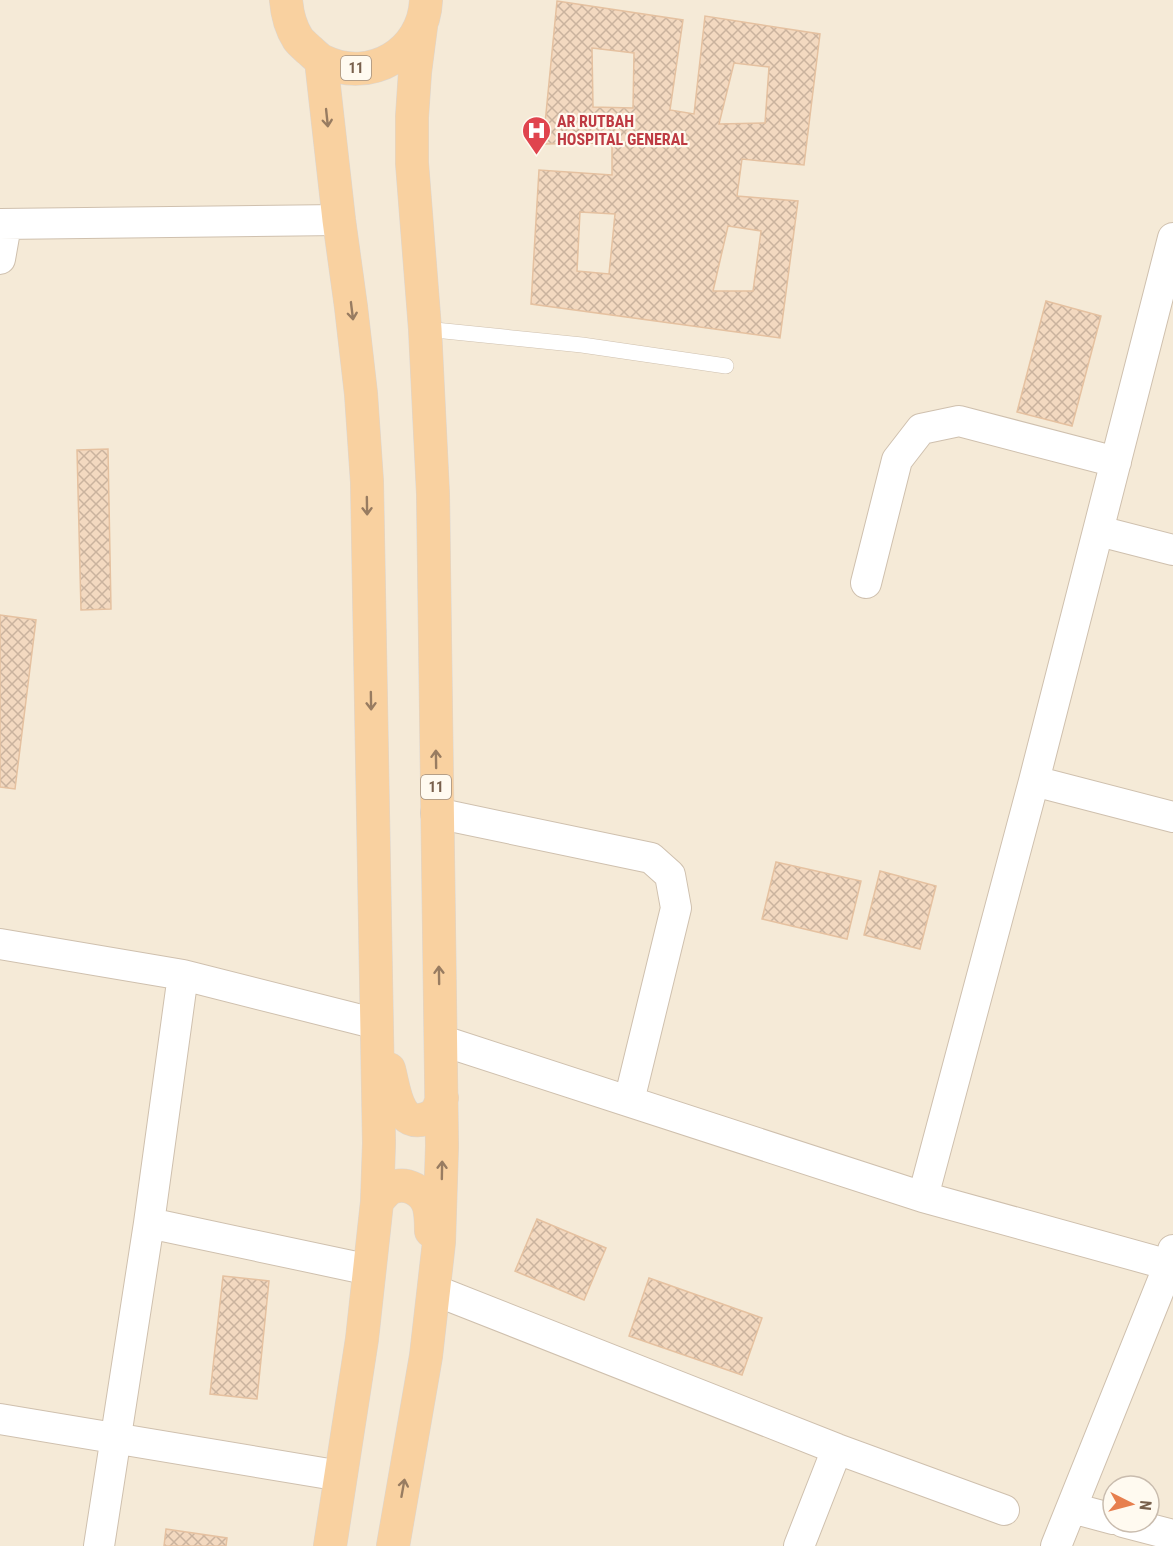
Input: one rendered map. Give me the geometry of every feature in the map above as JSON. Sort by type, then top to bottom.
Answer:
[{"type":"highway","name":"11","points":[[286,0],[286,13],[298,40],[321,60],[343,68],[366,68],[389,61],[408,46],[424,13]]},
{"type":"highway","name":"11","points":[[393,1546],[426,1356],[434,1290],[441,1195],[442,1098],[433,494],[425,329],[412,152],[415,72],[424,13]]},
{"type":"highway","name":"11","points":[[321,60],[339,220],[353,318],[361,394],[366,482],[379,1131],[377,1202],[362,1339],[330,1546]]},
{"type":"highway","points":[[377,1024],[400,1110],[405,1116],[421,1121],[429,1118],[440,1107],[442,1098]]},
{"type":"highway","points":[[377,1202],[391,1188],[401,1186],[419,1191],[426,1199],[430,1208],[434,1290]]},
{"type":"street","points":[[0,259],[3,225],[339,220]]},
{"type":"street","points":[[923,1197],[1034,781],[1173,238]]},
{"type":"street","points":[[866,583],[897,460],[921,429],[959,421],[1116,462]]},
{"type":"street","points":[[1099,531],[1173,550]]},
{"type":"street","points":[[1034,781],[1173,817]]},
{"type":"street","points":[[436,813],[651,858],[670,875],[676,908],[628,1101]]},
{"type":"street","points":[[0,944],[183,975],[377,1024]]},
{"type":"street","points":[[99,1546],[149,1223],[183,975]]},
{"type":"street","points":[[440,1040],[923,1197],[1172,1261],[1056,1546]]},
{"type":"street","points":[[149,1223],[370,1270]]},
{"type":"street","points":[[434,1290],[837,1449],[1004,1510]]},
{"type":"street","points":[[0,1419],[340,1476]]},
{"type":"street","points":[[799,1546],[837,1449]]},
{"type":"street","points":[[1072,1508],[1101,1516]]},
{"type":"lane","points":[[425,329],[582,345],[726,366]]},
{"type":"shaded area","points":[[0,0],[1173,0],[1173,1546],[0,1546]]},
{"type":"building","points":[[557,1],[683,20],[670,110],[694,114],[705,16],[820,34],[804,165],[742,159],[737,196],[798,201],[780,338],[531,304],[539,170],[612,175],[612,143],[543,144]],"holes":[[[592,48],[634,53],[633,108],[593,107]],[[734,63],[769,67],[765,123],[719,124]],[[580,212],[615,214],[609,274],[577,271]],[[728,226],[761,231],[753,291],[713,291]]]},
{"type":"building","points":[[1046,301],[1101,316],[1072,426],[1017,412]]},
{"type":"building","points":[[108,449],[111,609],[81,610],[77,450]]},
{"type":"building","points":[[0,615],[36,620],[15,789],[0,787]]},
{"type":"building","points":[[776,862],[861,881],[847,939],[762,919]]},
{"type":"building","points":[[880,871],[936,886],[920,949],[864,935]]},
{"type":"building","points":[[537,1219],[606,1248],[584,1300],[515,1271]]},
{"type":"building","points":[[223,1276],[269,1281],[257,1399],[210,1394]]},
{"type":"building","points":[[649,1278],[762,1318],[742,1375],[629,1336]]},
{"type":"building","points":[[166,1529],[227,1538],[226,1546],[164,1546]]},
{"type":"place","name":"AR RUTBAH HOSPITAL GENERAL","points":[[536,156]]}]
